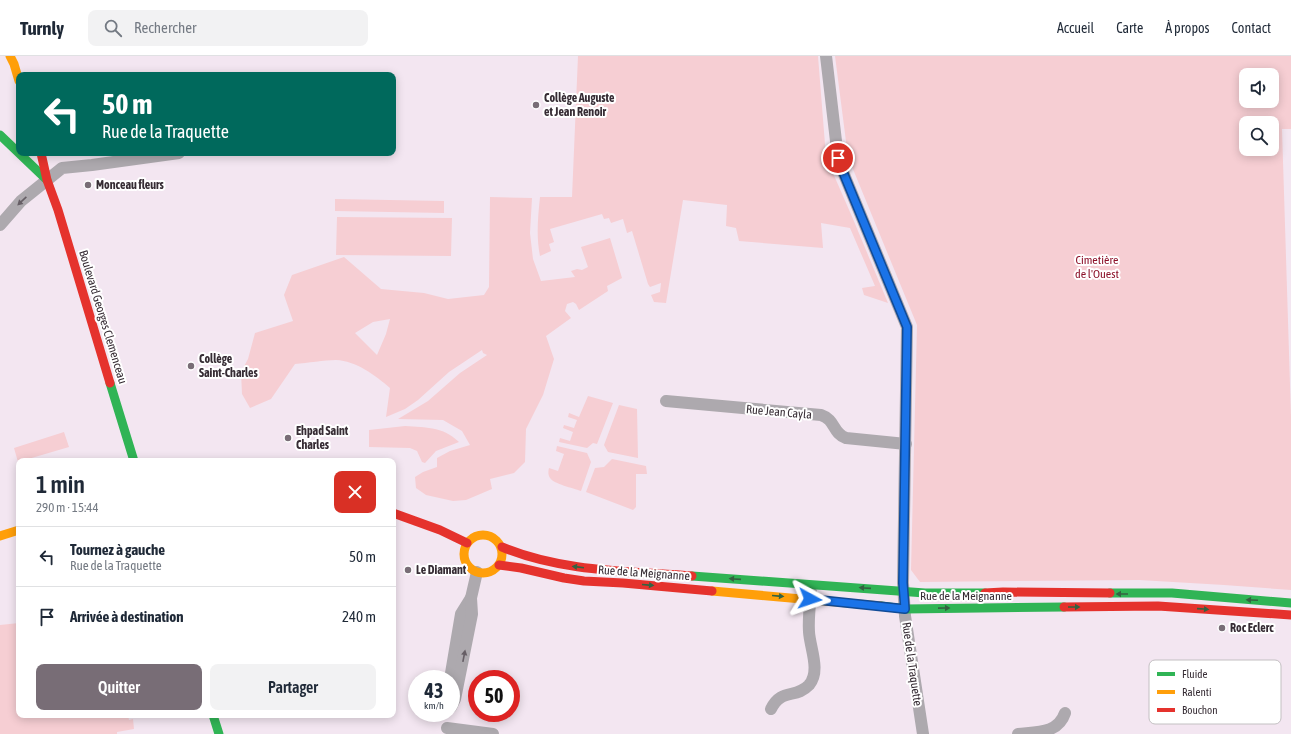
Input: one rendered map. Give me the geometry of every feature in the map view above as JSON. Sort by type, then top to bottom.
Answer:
[{"type":"main road","points":[[10,56],[16,72]]},
{"type":"main road","points":[[0,135],[16,150]]},
{"type":"main road","points":[[22,156],[47,180]]},
{"type":"main road","name":"Boulevard Georges Clemenceau","points":[[42,156],[47,180],[58,210],[133,458]]},
{"type":"main road","points":[[396,514],[440,530],[466,543]]},
{"type":"main road","points":[[0,536],[16,531]]},
{"type":"main road","points":[[483,534],[492,536],[497,540],[502,548],[502,559],[499,565],[496,569],[488,573],[477,572],[471,569],[464,558],[466,543],[475,536],[483,534]]},
{"type":"main road","name":"Rue de la Meignanne","points":[[502,548],[523,556],[565,566],[931,594],[1003,592],[1172,593],[1291,603]]},
{"type":"main road","name":"Rue de la Meignanne","points":[[499,565],[584,581],[810,599],[905,609],[1158,606],[1291,615]]},
{"type":"main road","points":[[214,718],[216,733]]},
{"type":"street","name":"Rue de la Traquette","points":[[826,56],[838,158],[907,327],[904,592],[922,734]]},
{"type":"street","points":[[0,225],[20,201],[62,168],[92,166],[159,156]]},
{"type":"street","name":"Rue Jean Cayla","points":[[666,401],[821,416],[830,420],[837,432],[846,438],[906,444]]},
{"type":"street","points":[[460,674],[472,614],[471,598],[477,572]]},
{"type":"street","points":[[771,709],[780,697],[786,694],[799,692],[804,689],[812,681],[814,676],[814,664],[809,630],[812,584]]},
{"type":"street","points":[[452,670],[461,614],[471,598]]},
{"type":"street","points":[[1018,734],[1049,730],[1059,724],[1065,713]]},
{"type":"street","points":[[446,731],[492,734]]},
{"type":"green space","points":[[578,56],[818,56],[826,157],[888,303],[864,295],[862,288],[875,286],[850,228],[821,223],[823,248],[739,241],[736,228],[726,226],[727,205],[683,200],[666,303],[654,302],[651,295],[660,292],[661,283],[650,287],[648,284],[632,231],[627,233],[623,219],[611,223],[609,218],[604,219],[602,214],[550,229],[554,242],[549,244],[551,251],[540,256],[538,219],[540,197],[572,197]]},
{"type":"green space","name":"Cimetière de l'Ouest","points":[[835,56],[1291,56],[1291,129],[1282,129],[1291,417],[1291,590],[1139,580],[920,582],[911,570],[917,325],[848,157]]},
{"type":"green space","points":[[490,197],[532,198],[530,233],[533,259],[541,281],[575,277],[571,271],[577,269],[582,270],[588,267],[581,247],[610,238],[622,278],[607,286],[608,291],[579,310],[573,302],[567,304],[565,311],[571,318],[546,336],[554,359],[543,395],[526,429],[525,462],[514,473],[490,479],[492,489],[466,500],[453,501],[426,495],[416,488],[415,477],[423,472],[437,467],[437,458],[450,451],[470,445],[462,431],[443,420],[398,419],[428,401],[460,373],[487,355],[483,353],[482,350],[449,372],[418,400],[405,409],[386,417],[390,388],[365,370],[343,361],[331,360],[295,364],[271,399],[250,408],[242,394],[241,372],[248,359],[255,333],[293,321],[284,295],[292,275],[344,257],[381,289],[424,293],[448,299],[484,295],[489,287]],"holes":[[[390,319],[386,334],[377,355],[355,333],[373,322]]]},
{"type":"green space","points":[[335,199],[444,201],[444,213],[335,211]]},
{"type":"green space","points":[[337,217],[452,218],[451,256],[336,255]]},
{"type":"green space","points":[[588,396],[613,403],[597,444],[593,443],[587,448],[559,442],[560,438],[570,441],[573,432],[563,428],[564,425],[574,428],[577,420],[568,417],[569,413],[579,417]]},
{"type":"green space","points":[[619,405],[637,409],[638,458],[608,452],[604,445]]},
{"type":"green space","points":[[405,426],[440,430],[459,442],[436,451],[425,463],[422,462],[417,451],[410,448],[369,447],[369,430]]},
{"type":"green space","points":[[64,432],[69,447],[32,458],[17,458],[14,448]]},
{"type":"green space","points":[[557,446],[587,453],[591,462],[581,491],[559,484],[549,477],[549,468],[558,471],[564,454],[556,451]]},
{"type":"green space","points":[[612,459],[646,466],[647,474],[636,474],[636,507],[633,510],[586,492],[595,468],[604,467]]},
{"type":"green space","points":[[16,623],[16,718],[129,718],[129,720],[133,719],[134,729],[117,732],[117,734],[0,734],[0,625]]},
{"type":"traffic: fast","points":[[0,135],[16,150]]},
{"type":"traffic: fast","points":[[22,156],[47,180]]},
{"type":"traffic: fast","points":[[110,383],[133,458]]},
{"type":"traffic: fast","points":[[692,576],[925,593],[985,593]]},
{"type":"traffic: fast","points":[[1110,593],[1172,593],[1291,603]]},
{"type":"traffic: fast","points":[[881,606],[905,609],[1064,607]]},
{"type":"traffic: fast","points":[[214,718],[219,734]]},
{"type":"traffic: slow","points":[[10,56],[16,72]]},
{"type":"traffic: slow","points":[[0,536],[16,531]]},
{"type":"traffic: slow","points":[[479,535],[487,535],[497,540],[501,547],[502,554],[501,561],[497,568],[487,573],[479,573],[469,568],[467,565],[464,558],[464,550],[469,540],[472,538],[479,535]]},
{"type":"traffic: slow","points":[[712,591],[881,606]]},
{"type":"traffic: jam","points":[[42,156],[47,180],[58,210],[110,383]]},
{"type":"traffic: jam","points":[[396,514],[440,530],[467,543]]},
{"type":"traffic: jam","points":[[502,547],[525,555],[572,566],[692,576]]},
{"type":"traffic: jam","points":[[499,565],[584,581],[712,591]]},
{"type":"traffic: jam","points":[[985,593],[1110,593]]},
{"type":"traffic: jam","points":[[1064,607],[1158,606],[1291,615]]},
{"type":"place","name":"Collège Auguste et Jean Renoir","points":[[536,105]]},
{"type":"place","name":"Monceau fleurs","points":[[88,185]]},
{"type":"place","name":"Collège Saint-Charles","points":[[191,366]]},
{"type":"place","name":"Ehpad Saint Charles","points":[[288,438]]},
{"type":"place","name":"Le Diamant","points":[[408,570]]},
{"type":"place","name":"Roc Eclerc","points":[[1222,628]]},
{"type":"route","points":[[810,599],[905,609],[903,583],[907,327],[838,158]]}]
